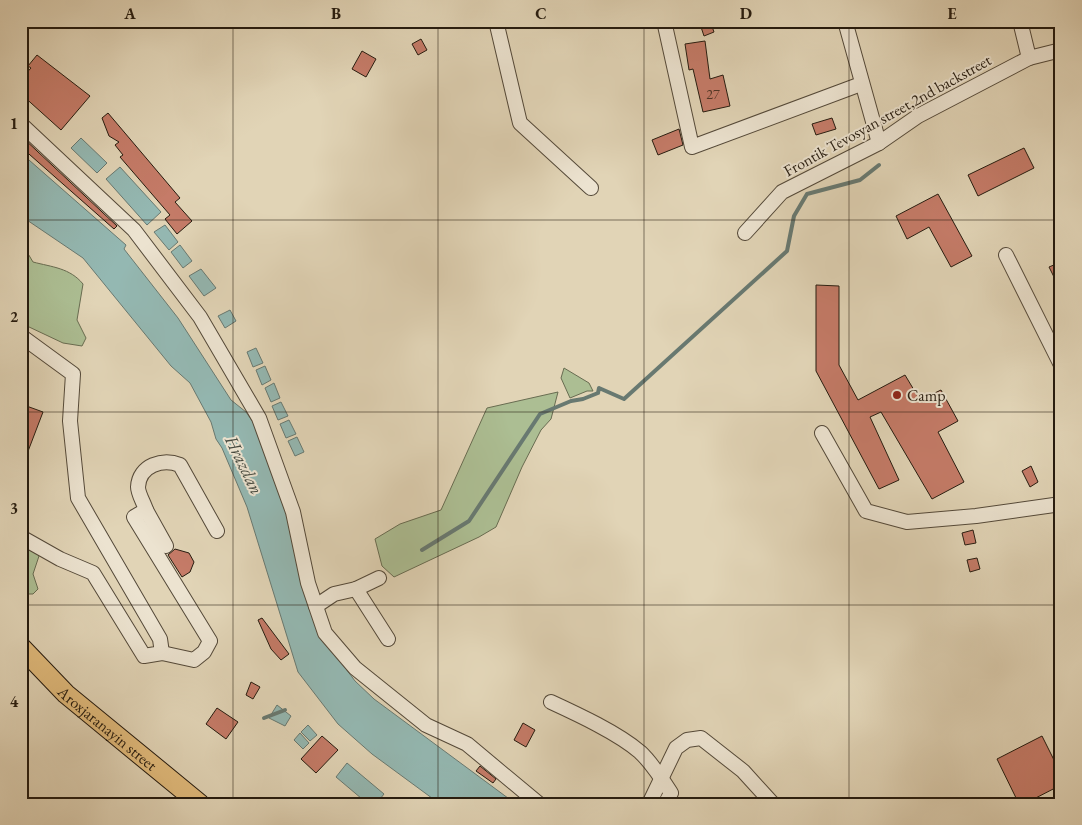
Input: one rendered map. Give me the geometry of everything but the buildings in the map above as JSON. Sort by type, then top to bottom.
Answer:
[{"type":"main road","name":"Aroxjaranayin street","points":[[21,647],[66,694],[200,804]]},
{"type":"street","points":[[496,21],[520,123],[592,188]]},
{"type":"street","points":[[664,21],[692,147],[861,84]]},
{"type":"street","points":[[845,21],[861,84],[879,143]]},
{"type":"street","points":[[1020,21],[1029,58]]},
{"type":"street","name":"Frontik Tevosyan street,2nd backstreet","points":[[745,233],[782,192],[879,143],[918,116],[1029,58],[1061,50]]},
{"type":"street","points":[[21,124],[134,230],[200,317],[258,418],[293,512],[308,583],[325,633],[355,668],[426,725],[467,744],[539,804]]},
{"type":"street","points":[[1006,255],[1061,365]]},
{"type":"street","points":[[21,336],[73,374],[70,421],[78,498],[160,639],[162,653]]},
{"type":"street","points":[[822,433],[866,511],[907,522],[976,516],[1061,504]]},
{"type":"street","points":[[166,546],[146,510],[138,488],[142,475],[154,463],[172,462],[180,465],[217,531]]},
{"type":"street","points":[[21,537],[60,559],[93,573],[144,656],[162,653],[194,660],[204,652],[210,641],[134,518],[146,510]]},
{"type":"street","points":[[316,606],[334,594],[356,589],[379,578]]},
{"type":"street","points":[[356,589],[388,639]]},
{"type":"street","points":[[551,702],[583,717],[640,752],[662,778],[671,793],[665,804]]},
{"type":"street","points":[[649,804],[676,748],[687,740],[701,738],[743,771],[772,804]]},
{"type":"green space","points":[[21,242],[33,262],[66,271],[83,284],[77,320],[86,338],[82,346],[63,343],[27,326],[21,329]]},
{"type":"green space","points":[[564,368],[589,383],[593,391],[587,391],[570,398],[561,378]]},
{"type":"green space","points":[[558,392],[551,419],[541,430],[522,467],[496,527],[394,577],[382,566],[375,539],[400,524],[441,510],[487,408]]},
{"type":"green space","points":[[21,532],[39,556],[33,574],[38,589],[33,594],[24,594],[22,601],[23,616],[21,616]]},
{"type":"water","points":[[81,138],[107,163],[97,173],[71,148]]},
{"type":"water","name":"Hrazdan","points":[[21,153],[126,245],[124,249],[178,318],[231,400],[246,412],[259,431],[288,513],[321,635],[355,681],[374,699],[516,804],[440,804],[372,754],[338,724],[298,672],[247,507],[222,448],[216,439],[211,422],[190,383],[171,366],[83,258],[21,216]]},
{"type":"water","points":[[120,167],[161,212],[147,225],[106,179]]},
{"type":"water","points":[[165,225],[178,242],[169,250],[154,232]]},
{"type":"water","points":[[180,245],[192,261],[183,268],[171,252]]},
{"type":"water","points":[[201,269],[216,288],[204,296],[189,276]]},
{"type":"water","points":[[230,310],[236,321],[225,328],[218,316]]},
{"type":"water","points":[[256,348],[263,363],[253,367],[247,352]]},
{"type":"water","points":[[265,366],[271,380],[262,385],[256,370]]},
{"type":"water","points":[[274,383],[280,398],[271,402],[265,388]]},
{"type":"water","points":[[281,402],[288,416],[278,420],[272,406]]},
{"type":"water","points":[[289,420],[296,434],[286,438],[280,424]]},
{"type":"water","points":[[297,437],[304,452],[295,456],[288,441]]},
{"type":"water","points":[[277,705],[291,716],[285,726],[269,718]]},
{"type":"water","points":[[308,725],[317,735],[310,741],[301,732]]},
{"type":"water","points":[[300,733],[309,743],[303,749],[294,740]]},
{"type":"water","points":[[347,763],[384,794],[376,804],[368,804],[336,777]]},
{"type":"waterway","points":[[422,550],[469,521],[540,414],[571,401],[598,393],[599,388],[624,399],[787,251],[794,216],[807,194],[860,180],[879,165]]},
{"type":"waterway","points":[[264,718],[285,710]]},
{"type":"place","name":"Camp","points":[[897,395]]}]
